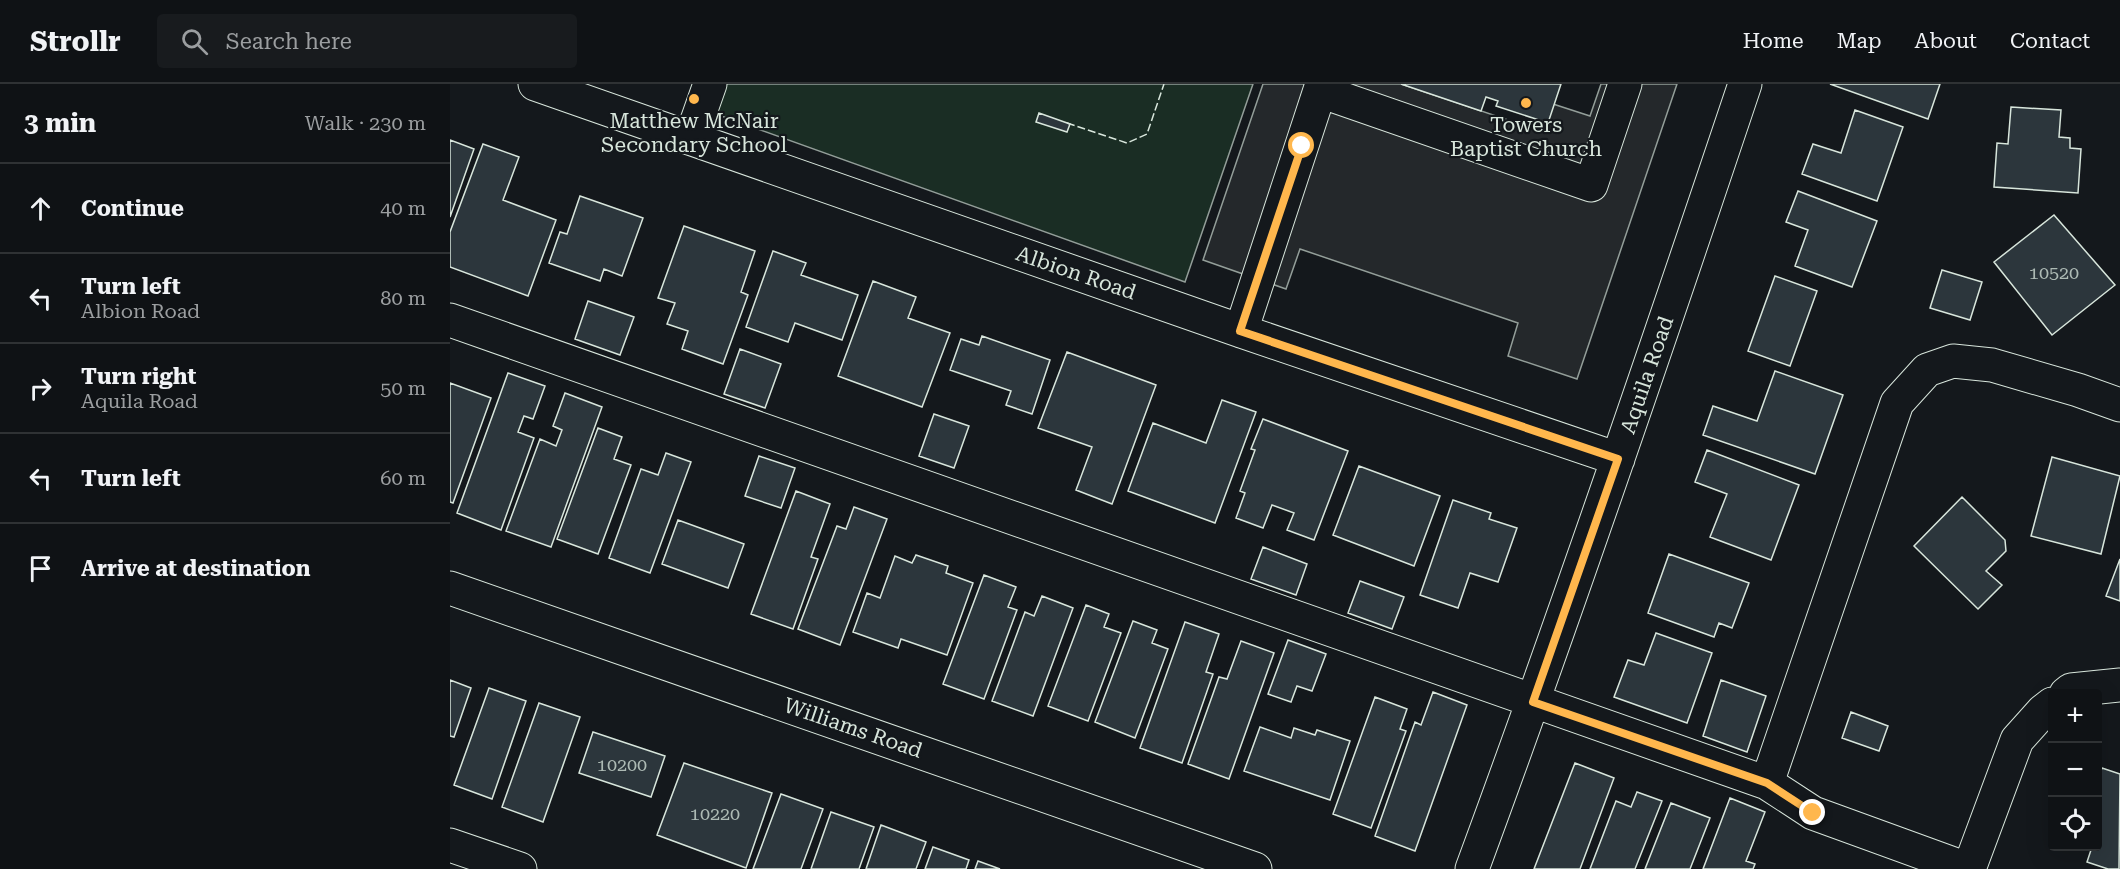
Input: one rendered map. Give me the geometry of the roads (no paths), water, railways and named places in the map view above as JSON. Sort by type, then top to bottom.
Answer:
[{"type":"street","name":"Albion Road","points":[[535,84],[1240,331],[1618,459]]},
{"type":"street","points":[[692,138],[710,84]]},
{"type":"street","points":[[1240,331],[1321,88],[1591,185],[1625,84]]},
{"type":"street","name":"Aquila Road","points":[[1472,869],[1618,459],[1745,84]]},
{"type":"street","points":[[450,320],[1767,783],[1813,813],[1968,869],[2017,740],[2048,707]]},
{"type":"street","points":[[1767,783],[1897,403],[1927,370],[1953,361],[1992,365],[2120,405]]},
{"type":"street","name":"Williams Road","points":[[450,588],[1255,869]]},
{"type":"street","points":[[2081,689],[2120,685]]},
{"type":"street","points":[[450,844],[520,869]]},
{"type":"place","name":"Matthew McNair Secondary School","points":[[694,99]]},
{"type":"place","name":"Towers Baptist Church","points":[[1526,103]]}]
